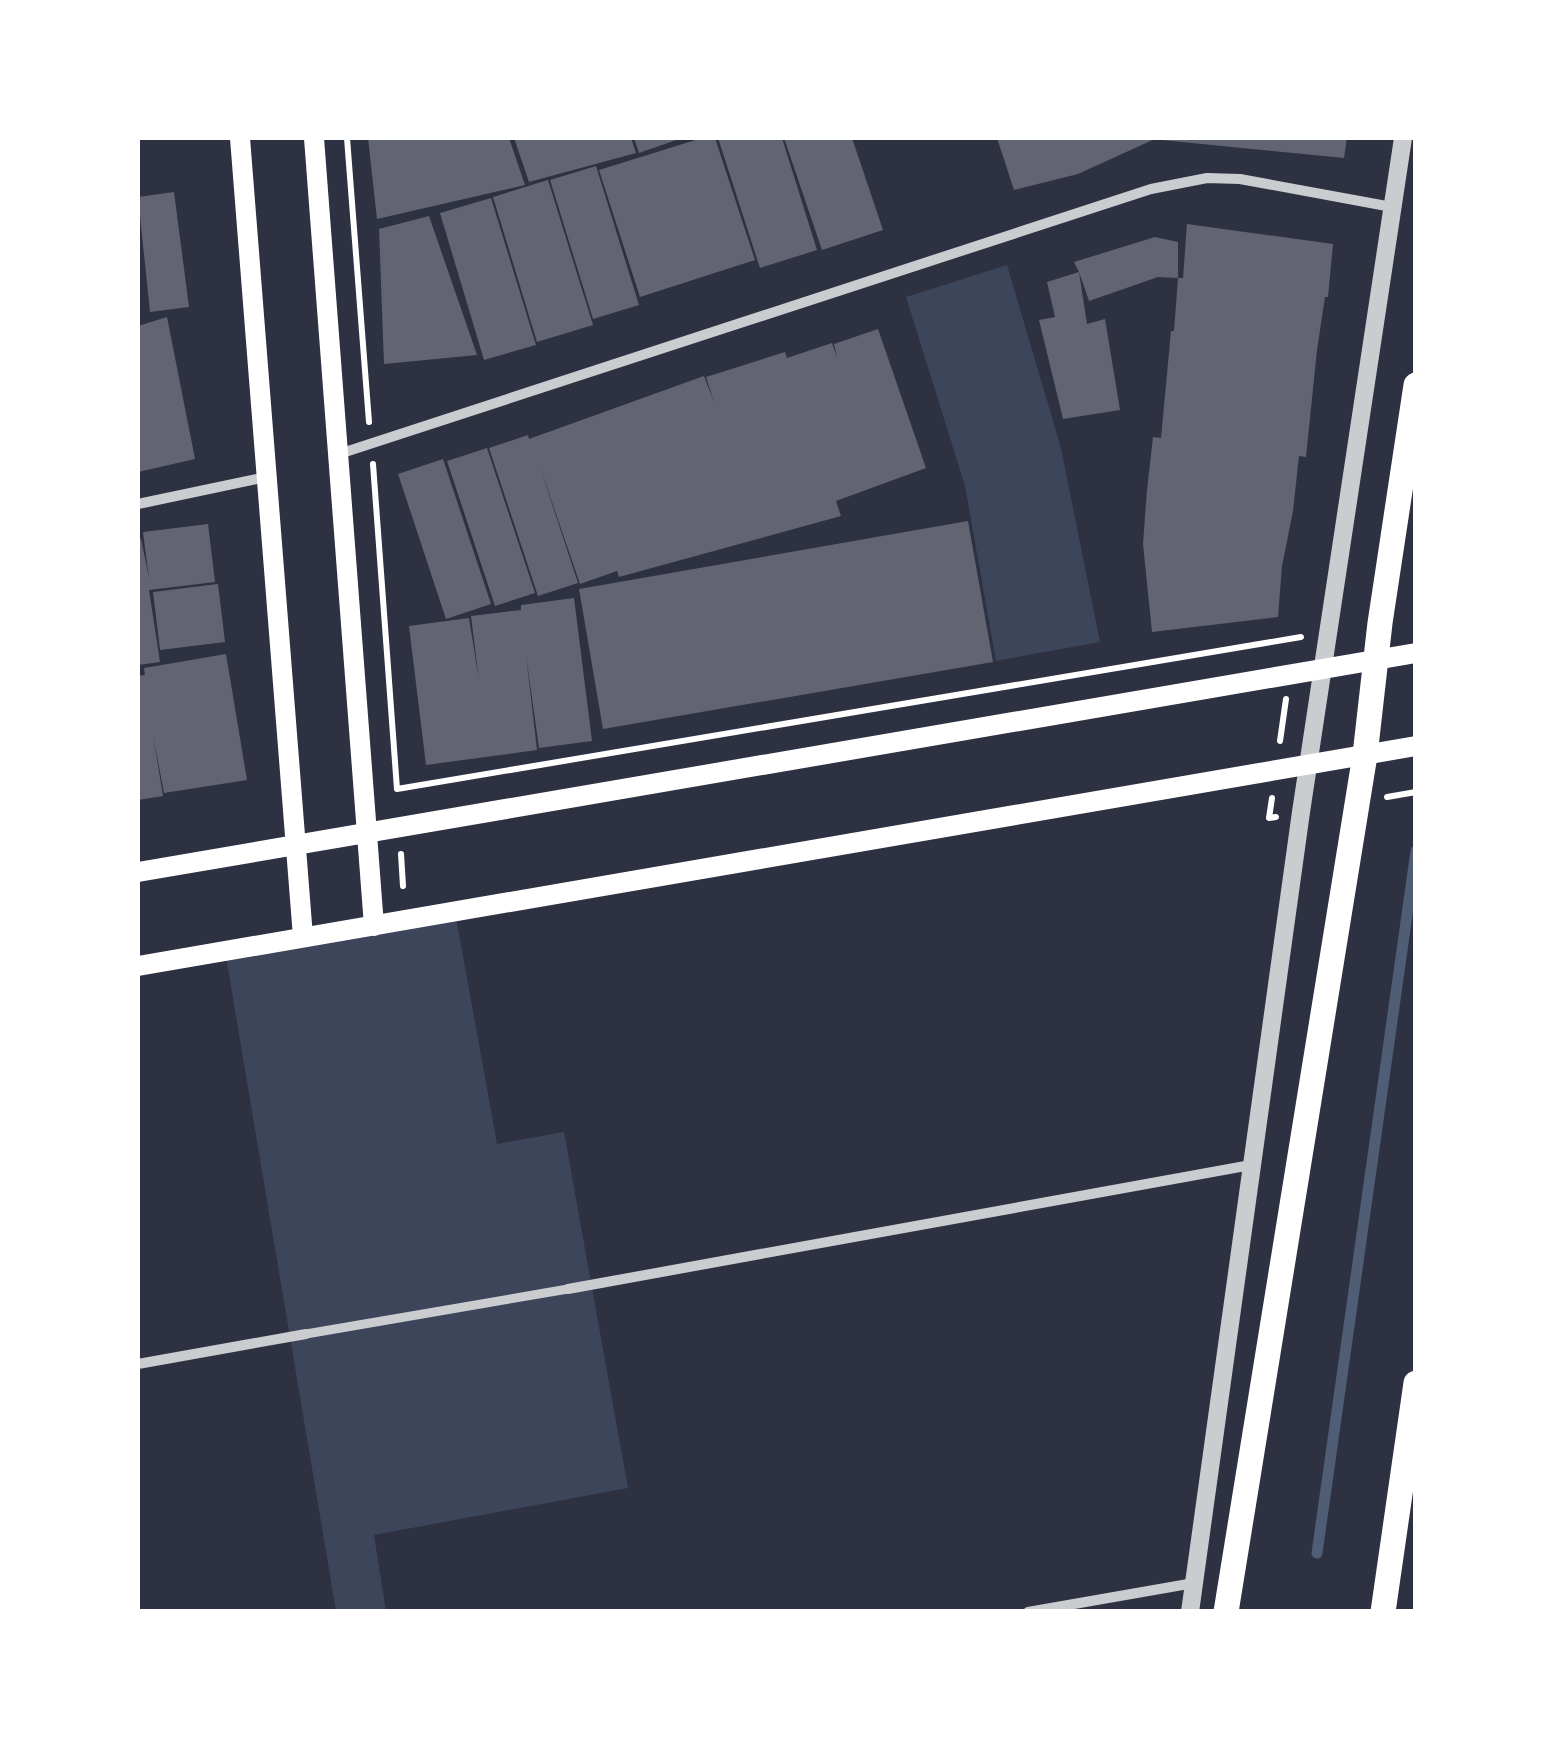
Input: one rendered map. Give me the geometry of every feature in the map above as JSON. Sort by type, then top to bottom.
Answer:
[{"type":"main road","points":[[240,138],[303,938]]},
{"type":"main road","points":[[314,138],[374,926]]},
{"type":"main road","points":[[1226,1612],[1366,755],[1416,385]]},
{"type":"main road","points":[[138,872],[1416,653]]},
{"type":"main road","points":[[138,966],[1416,746]]},
{"type":"main road","points":[[1383,1612],[1416,1383]]},
{"type":"street","points":[[1190,1612],[1300,812],[1402,138]]},
{"type":"street","points":[[338,454],[1151,189],[1207,178],[1240,178],[1392,207]]},
{"type":"street","points":[[138,504],[266,478]]},
{"type":"street","points":[[138,1364],[568,1290],[1252,1164]]},
{"type":"street","points":[[1028,1612],[1194,1582]]},
{"type":"path","points":[[397,789],[1295,638],[1269,818]]},
{"type":"shaded area","points":[[1007,265],[1061,448],[1100,642],[996,661],[965,486],[906,297]]},
{"type":"shaded area","points":[[455,912],[497,1144],[564,1132],[628,1488],[374,1535],[386,1611],[336,1611],[225,951]]},
{"type":"building","points":[[368,138],[509,138],[525,185],[377,219]]},
{"type":"building","points":[[514,138],[631,138],[636,153],[529,182]]},
{"type":"building","points":[[634,138],[682,138],[639,153]]},
{"type":"building","points":[[702,138],[715,138],[755,260],[640,297],[599,170]]},
{"type":"building","points":[[718,138],[782,138],[817,250],[760,268]]},
{"type":"building","points":[[784,138],[852,138],[883,230],[822,250]]},
{"type":"building","points":[[997,138],[1157,138],[1078,174],[1014,190]]},
{"type":"building","points":[[1162,138],[1347,138],[1344,158]]},
{"type":"building","points":[[596,166],[639,305],[593,319],[550,180]]},
{"type":"building","points":[[548,180],[593,325],[537,342],[493,197]]},
{"type":"building","points":[[174,192],[189,307],[150,312],[138,197]]},
{"type":"building","points":[[491,198],[536,345],[484,360],[440,213]]},
{"type":"building","points":[[429,216],[477,355],[384,364],[379,229]]},
{"type":"building","points":[[1187,224],[1333,244],[1306,457],[1299,456],[1278,617],[1152,632],[1143,544],[1147,490],[1153,437],[1161,438]]},
{"type":"building","points":[[1155,237],[1178,242],[1178,278],[1158,277],[1089,301],[1074,262]]},
{"type":"building","points":[[1079,272],[1087,324],[1105,319],[1120,410],[1063,419],[1039,320],[1055,317],[1047,282]]},
{"type":"building","points":[[167,317],[195,459],[138,472],[138,326]]},
{"type":"building","points":[[878,329],[926,468],[836,501],[841,516],[619,577],[617,571],[580,584],[539,464],[578,583],[538,596],[489,448],[528,435],[529,439],[704,376],[714,402],[706,377],[785,352],[787,358],[832,343],[837,358],[834,344]]},
{"type":"building","points":[[487,448],[535,593],[495,606],[447,461]]},
{"type":"building","points":[[443,459],[491,604],[446,619],[398,474]]},
{"type":"building","points":[[968,521],[993,662],[603,729],[579,589]]},
{"type":"building","points":[[208,524],[215,582],[149,590],[160,662],[138,665],[138,539],[149,578],[143,532]]},
{"type":"building","points":[[218,584],[225,642],[160,650],[153,592]]},
{"type":"building","points":[[574,598],[592,741],[539,748],[526,655],[537,750],[426,765],[409,626],[469,618],[479,680],[471,616]]},
{"type":"building","points":[[226,654],[247,780],[164,793],[153,735],[163,796],[138,800],[138,676],[145,675],[144,668]]},
{"type":"waterway","points":[[1317,1553],[1416,851]]}]
